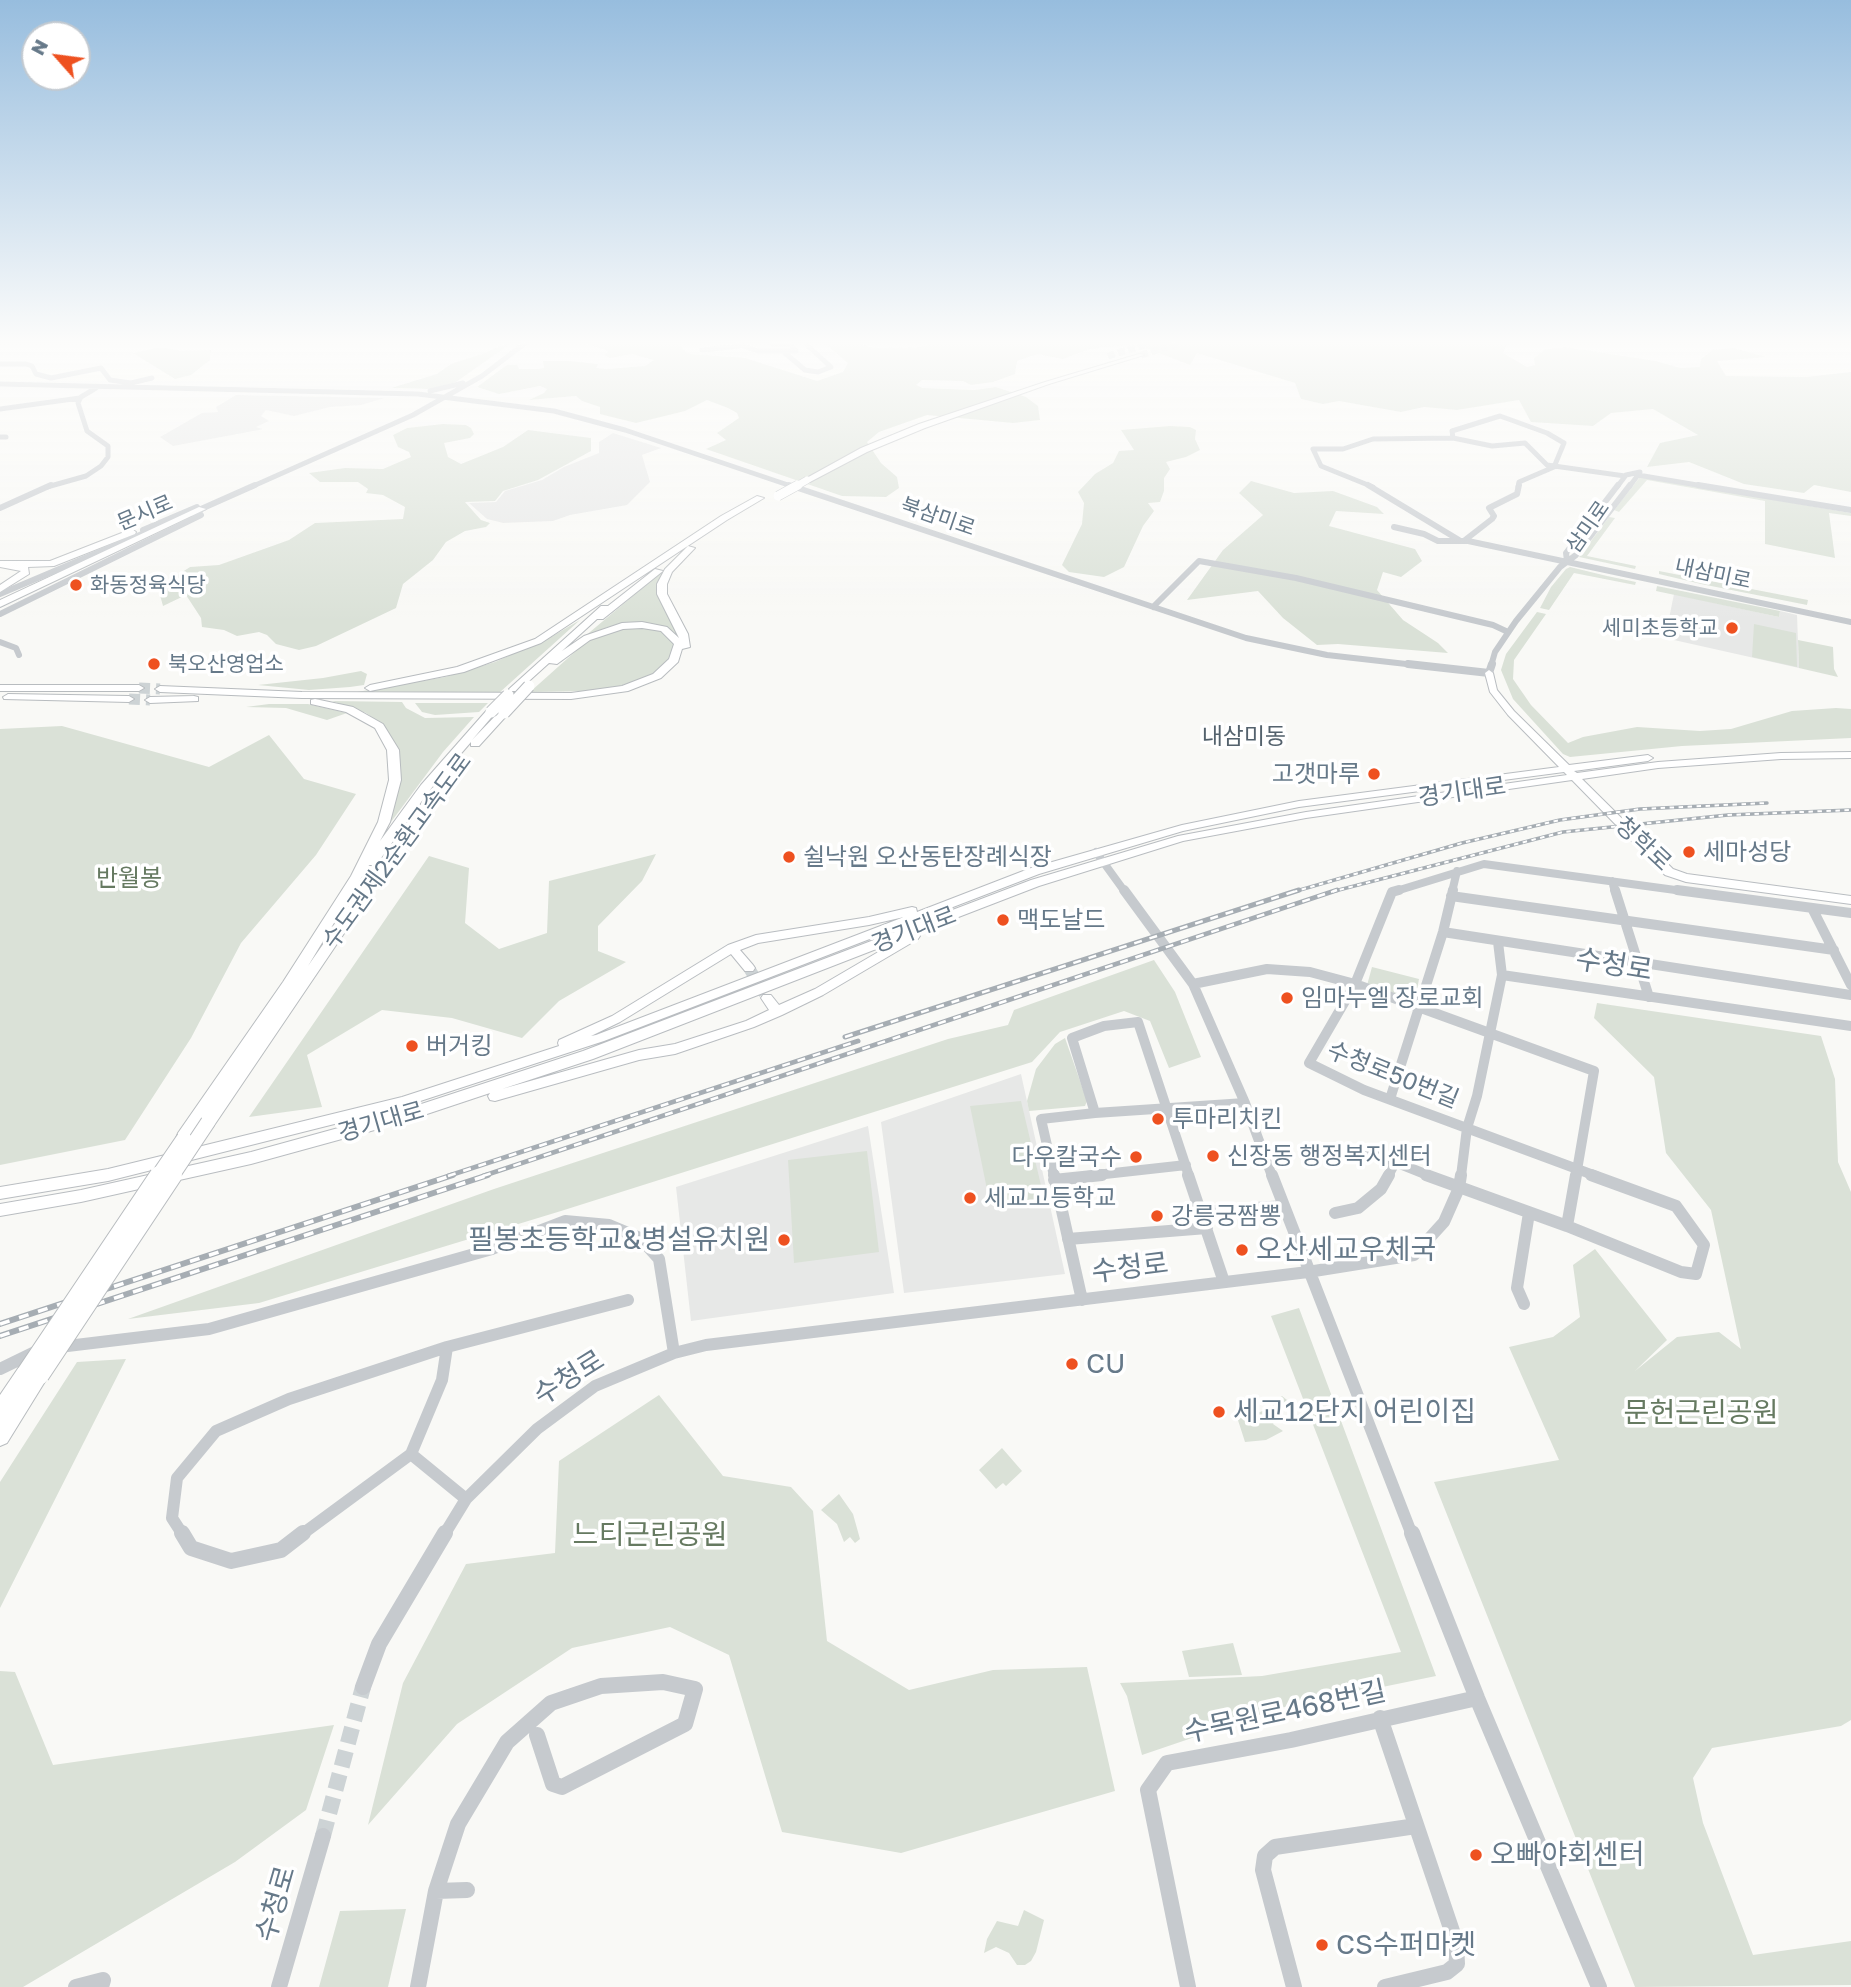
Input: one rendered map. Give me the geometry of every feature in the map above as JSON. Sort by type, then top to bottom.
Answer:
[{"type":"highway","name":"수도권제2순환고속도로","points":[[0,1436],[33,1374],[184,1138],[425,788],[498,713],[627,595],[691,548],[776,493],[883,437]]},
{"type":"highway","name":"수도권제2순환고속도로","points":[[803,479],[896,437]]},
{"type":"highway","name":"수도권제2순환고속도로","points":[[0,1411],[33,1374],[430,798],[514,689],[611,602],[673,555],[760,498],[776,493]]},
{"type":"highway","points":[[293,697],[421,679],[492,659],[538,641],[724,518],[760,498]]},
{"type":"highway","points":[[0,604],[202,509]]},
{"type":"highway","points":[[0,565],[58,562],[160,522]]},
{"type":"highway","points":[[160,689],[293,697],[566,700],[603,697],[641,687],[663,676],[679,663],[685,648],[683,634],[666,603],[662,584],[668,571],[691,548]]},
{"type":"highway","points":[[0,565],[26,570],[23,577],[0,591]]},
{"type":"highway","points":[[150,699],[571,696],[603,693],[624,689],[657,676],[674,660],[679,644],[664,629],[642,625],[622,626],[587,638],[553,662]]},
{"type":"highway","points":[[0,688],[139,688]]},
{"type":"highway","points":[[0,696],[56,700],[129,699]]},
{"type":"highway","points":[[285,991],[358,876],[391,802],[396,765],[387,738],[379,726],[367,717],[329,703],[293,697]]},
{"type":"main road","points":[[1489,673],[1490,683],[1503,704],[1564,768]]},
{"type":"main road","name":"경기대로","points":[[0,1193],[108,1175],[332,1121],[542,1058],[1182,828],[1299,804],[1564,768],[1777,748],[1851,747]]},
{"type":"main road","name":"경기대로","points":[[1100,857],[1182,838],[1306,815],[1574,777],[1720,760],[1851,755]]},
{"type":"main road","name":"청학로","points":[[1564,768],[1661,866],[1677,876],[1851,901]]},
{"type":"main road","points":[[542,1058],[560,1045],[616,1019],[732,948],[756,939],[951,909]]},
{"type":"main road","points":[[440,1105],[465,1104],[639,1055],[675,1049],[709,1039],[778,1012],[819,992],[951,909]]},
{"type":"main road","name":"경기대로","points":[[0,1210],[81,1196],[251,1158],[440,1105],[588,1055],[951,909]]},
{"type":"main road","points":[[732,948],[749,968]]},
{"type":"main road","points":[[767,998],[778,1012]]},
{"type":"street","points":[[0,508],[51,485],[86,476],[105,462],[108,446],[96,437]]},
{"type":"street","name":"문시로","points":[[0,591],[202,509],[359,437]]},
{"type":"street","name":"문시로","points":[[0,591],[160,522],[295,469],[366,437]]},
{"type":"street","name":"북삼미로","points":[[646,437],[1246,638],[1286,648],[1489,673]]},
{"type":"street","points":[[1553,437],[1564,443],[1554,467],[1518,482],[1517,494],[1489,508],[1494,516],[1492,519],[1462,540],[1376,488],[1321,466],[1313,449],[1343,449],[1373,439],[1453,438],[1492,446],[1525,443],[1548,465],[1554,467],[1625,476]]},
{"type":"street","points":[[295,469],[310,468]]},
{"type":"street","name":"삼미로","points":[[1567,561],[1566,553],[1625,476],[1633,472],[1647,472],[1851,509]]},
{"type":"street","name":"삼미로","points":[[1489,673],[1495,652],[1508,632],[1567,561],[1574,557],[1638,475],[1851,509]]},
{"type":"street","points":[[0,614],[155,536],[245,495],[239,491]]},
{"type":"street","name":"내삼미로","points":[[1394,527],[1424,534],[1438,541],[1462,540],[1851,622]]},
{"type":"street","points":[[1153,607],[1199,561],[1296,578],[1493,625],[1508,632]]},
{"type":"street","points":[[0,642],[16,648],[19,655]]},
{"type":"street","points":[[1100,857],[1193,984],[1245,1103],[1308,1272],[1478,1698],[1599,1987]]},
{"type":"street","name":"수청로50번길","points":[[1567,1226],[1681,1272],[1696,1274],[1704,1245],[1676,1206],[1390,1100],[1330,1076],[1309,1063],[1354,985],[1392,892],[1484,864],[1851,913]]},
{"type":"street","points":[[1390,1100],[1443,932],[1457,871]]},
{"type":"street","points":[[1612,880],[1649,997]]},
{"type":"street","points":[[1451,896],[1834,950]]},
{"type":"street","points":[[1813,910],[1851,985]]},
{"type":"street","points":[[1443,932],[1851,995]]},
{"type":"street","points":[[1499,942],[1503,975]]},
{"type":"street","points":[[1193,984],[1266,969],[1310,972],[1354,985],[1594,1071],[1567,1226],[1459,1188],[1360,1148]]},
{"type":"street","name":"수청로","points":[[363,1687],[379,1644],[466,1499],[537,1429],[595,1386],[674,1353],[706,1345],[1308,1272],[1415,1255],[1444,1223],[1459,1188],[1467,1128],[1490,1035],[1500,978],[1503,975],[1851,1026]]},
{"type":"street","points":[[1095,1112],[1072,1038],[1104,1026],[1138,1022],[1224,1282]]},
{"type":"street","points":[[1082,1300],[1041,1119],[1095,1112],[1245,1103]]},
{"type":"street","points":[[1335,1213],[1358,1208],[1366,1202],[1381,1189],[1395,1163]]},
{"type":"street","points":[[1054,1180],[1186,1165]]},
{"type":"street","points":[[1202,1212],[1284,1206]]},
{"type":"street","points":[[1524,1304],[1517,1287],[1529,1213]]},
{"type":"street","points":[[0,1369],[32,1352],[209,1329],[492,1249],[565,1221],[609,1225],[640,1238],[659,1259],[674,1353]]},
{"type":"street","points":[[1069,1238],[1207,1228]]},
{"type":"street","points":[[447,1347],[442,1380],[411,1454],[281,1550],[231,1561],[191,1548],[172,1518],[177,1478],[216,1431],[289,1399],[447,1347],[628,1300]]},
{"type":"street","points":[[411,1454],[466,1499]]},
{"type":"street","points":[[418,1987],[436,1891],[458,1824],[507,1742],[551,1703],[601,1686],[663,1682],[695,1689],[685,1724],[562,1787],[552,1784],[537,1735]]},
{"type":"street","name":"수목원로468번길","points":[[1188,1987],[1148,1790],[1167,1763],[1291,1740],[1478,1698]]},
{"type":"street","points":[[1380,1718],[1456,1943],[1457,1964],[1447,1972],[1385,1987]]},
{"type":"street","points":[[1294,1987],[1263,1870],[1265,1856],[1275,1847],[1416,1826]]},
{"type":"street","name":"수청로","points":[[279,1987],[323,1836]]},
{"type":"street","points":[[436,1891],[467,1890]]},
{"type":"street","points":[[76,1987],[103,1980],[101,1987]]},
{"type":"shaded area","points":[[160,437],[222,437],[173,446]]},
{"type":"shaded area","points":[[607,437],[625,437],[661,448],[642,455],[650,482],[627,505],[570,515],[553,521],[503,523],[487,519],[469,503],[496,502],[505,491],[542,480],[564,467],[599,453],[599,442]]},
{"type":"shaded area","name":"세미초등학교","points":[[1674,594],[1779,617],[1780,611],[1797,615],[1799,668],[1665,638]]},
{"type":"shaded area","name":"세교고등학교","points":[[1021,1074],[1065,1274],[904,1293],[881,1122]]},
{"type":"shaded area","name":"필봉초등학교&병설유치원","points":[[868,1126],[894,1293],[691,1321],[676,1187]]},
{"type":"green space","points":[[394,437],[471,437],[444,443],[448,457],[461,464],[503,447],[518,437],[591,438],[591,451],[538,480],[503,491],[495,501],[465,502],[481,520],[490,523],[486,527],[465,531],[446,542],[433,560],[403,584],[396,608],[316,646],[299,650],[276,644],[267,635],[259,632],[237,636],[224,630],[202,627],[201,618],[186,595],[163,606],[158,588],[190,567],[219,565],[289,540],[315,523],[403,519],[405,507],[383,495],[366,493],[368,489],[358,482],[320,482],[309,473],[345,468],[383,469],[411,457],[409,452],[398,447]]},
{"type":"green space","points":[[722,437],[873,437],[867,442],[881,463],[897,477],[899,488],[886,497],[842,496],[706,449],[726,440]]},
{"type":"green space","points":[[1125,437],[1195,437],[1200,450],[1166,462],[1170,469],[1164,478],[1164,491],[1160,502],[1148,503],[1154,511],[1143,526],[1124,567],[1104,577],[1069,572],[1062,565],[1082,524],[1084,503],[1078,492],[1095,474],[1113,463],[1119,451],[1134,450]]},
{"type":"green space","points":[[1690,437],[1851,437],[1851,492],[1814,485],[1804,493],[1744,484],[1689,462],[1647,467],[1660,443]]},
{"type":"green space","points":[[1640,477],[1851,513],[1851,516],[1829,513],[1835,558],[1765,544],[1765,501],[1647,480],[1619,512],[1614,510]]},
{"type":"green space","points":[[1251,481],[1294,493],[1333,491],[1377,507],[1384,514],[1336,511],[1329,526],[1415,549],[1422,561],[1401,577],[1383,572],[1377,590],[1403,620],[1438,643],[1448,653],[1338,644],[1317,645],[1283,618],[1258,591],[1187,600],[1223,550],[1263,515],[1239,493]]},
{"type":"green space","points":[[1609,517],[1615,518],[1587,556],[1636,566],[1635,569],[1579,557]]},
{"type":"green space","points":[[1570,567],[1636,582],[1635,585],[1574,573],[1549,610],[1540,608],[1551,587]]},
{"type":"green space","points":[[664,570],[658,594],[680,639],[665,627],[635,623],[608,627],[584,637]]},
{"type":"green space","points":[[1659,571],[1808,600],[1807,605],[1701,584],[1659,574]]},
{"type":"green space","points":[[1657,586],[1780,611],[1779,617],[1656,591]]},
{"type":"green space","points":[[1537,612],[1546,614],[1514,660],[1513,679],[1531,705],[1568,743],[1583,737],[1637,727],[1700,731],[1731,729],[1792,711],[1836,708],[1851,709],[1851,738],[1682,746],[1570,757],[1563,754],[1513,699],[1501,670],[1506,654]]},
{"type":"green space","points":[[580,620],[499,693],[357,692],[445,677],[495,662],[551,637]]},
{"type":"green space","points":[[1754,624],[1796,633],[1797,667],[1752,657]]},
{"type":"green space","points":[[640,627],[659,630],[667,634],[673,643],[674,652],[664,666],[649,676],[614,688],[592,691],[530,692],[587,641],[617,629]]},
{"type":"green space","points":[[1798,640],[1833,647],[1834,669],[1838,677],[1799,668]]},
{"type":"green space","points":[[361,671],[367,674],[364,685],[350,687],[309,690],[258,685],[323,678]]},
{"type":"green space","points":[[332,701],[402,702],[406,708],[425,718],[474,717],[443,752],[388,826],[399,781],[400,760],[395,744],[380,723],[366,713]]},
{"type":"green space","points":[[415,703],[488,703],[479,712],[435,715],[422,712]]},
{"type":"green space","points":[[308,704],[347,713],[327,720],[286,708],[246,707]]},
{"type":"green space","name":"반월봉","points":[[62,726],[209,767],[269,735],[304,779],[356,794],[316,855],[241,943],[191,1038],[125,1140],[0,1165],[0,729]]},
{"type":"green space","points":[[656,854],[642,881],[598,926],[598,951],[626,962],[559,1001],[522,1038],[452,1018],[382,1010],[307,1055],[322,1107],[249,1117],[429,856],[469,868],[465,923],[499,949],[547,933],[549,881]]},
{"type":"green space","points":[[1154,960],[1175,992],[1201,1057],[1169,1068],[1150,1021],[1124,1011],[1060,1032],[1032,1062],[561,1211],[259,1303],[128,1319],[494,1189],[948,1039],[1008,1025],[1014,1010]]},
{"type":"green space","points":[[1372,967],[1419,979],[1414,1006],[1366,989]]},
{"type":"green space","name":"문헌근린공원","points":[[1597,1003],[1821,1036],[1835,1079],[1838,1162],[1851,1192],[1851,1720],[1841,1726],[1712,1748],[1693,1778],[1703,1823],[1753,1955],[1851,1941],[1851,1985],[1635,1987],[1434,1482],[1559,1460],[1509,1347],[1553,1337],[1580,1317],[1573,1265],[1595,1249],[1667,1340],[1635,1371],[1677,1337],[1719,1332],[1741,1349],[1711,1210],[1666,1153],[1654,1077],[1594,1018]]},
{"type":"green space","points":[[1065,1038],[1087,1101],[1085,1106],[1029,1111],[1027,1101],[1036,1069],[1055,1044]]},
{"type":"green space","points":[[1021,1101],[1044,1198],[990,1204],[970,1106]]},
{"type":"green space","points":[[867,1151],[879,1252],[794,1263],[788,1160]]},
{"type":"green space","points":[[1299,1308],[1436,1676],[1280,1708],[1142,1755],[1127,1696],[1120,1683],[1262,1676],[1401,1652],[1271,1316]]},
{"type":"green space","points":[[126,1359],[0,1608],[0,1482],[77,1362]]},
{"type":"green space","name":"느티근린공원","points":[[659,1395],[723,1476],[791,1487],[813,1511],[827,1641],[909,1690],[993,1670],[1087,1667],[1115,1791],[901,1853],[782,1832],[729,1655],[670,1627],[572,1648],[457,1724],[368,1825],[403,1683],[466,1564],[555,1553],[559,1461]]},
{"type":"green space","points":[[1282,1396],[1287,1400],[1273,1424],[1283,1431],[1266,1440],[1245,1442],[1236,1414],[1260,1412],[1270,1408]]},
{"type":"green space","points":[[1002,1448],[1022,1471],[1006,1486],[1003,1483],[996,1489],[979,1470]]},
{"type":"green space","points":[[839,1494],[853,1514],[860,1539],[855,1543],[850,1537],[844,1542],[837,1524],[821,1510]]},
{"type":"green space","points":[[1233,1643],[1242,1675],[1189,1677],[1182,1651]]},
{"type":"green space","points":[[0,1671],[15,1672],[53,1765],[334,1725],[306,1810],[235,1862],[23,1987],[0,1987]]},
{"type":"green space","points":[[406,1909],[388,1987],[319,1987],[340,1911]]},
{"type":"green space","points":[[1024,1910],[1044,1920],[1031,1961],[1025,1965],[1017,1965],[1009,1953],[996,1947],[984,1953],[987,1939],[997,1921],[1018,1926]]},
{"type":"tunnel","points":[[139,688],[160,689]]},
{"type":"tunnel","points":[[129,699],[150,700]]},
{"type":"tunnel","points":[[749,968],[767,998]]},
{"type":"tunnel","points":[[323,1836],[363,1687]]},
{"type":"railway","points":[[1293,892],[1462,843],[1560,820],[1640,809],[1767,803]]},
{"type":"railway","points":[[1331,892],[1563,832],[1728,815],[1851,810]]},
{"type":"railway","points":[[845,1037],[1299,890]]},
{"type":"railway","points":[[1331,892],[1337,890]]},
{"type":"railway","points":[[483,1176],[1331,892]]},
{"type":"railway","points":[[448,1176],[858,1041]]},
{"type":"railway","points":[[0,1324],[453,1175]]},
{"type":"railway","points":[[0,1336],[488,1175]]},
{"type":"place","name":"화동정육식당","points":[[76,585]]},
{"type":"place","name":"세미초등학교","points":[[1732,628]]},
{"type":"place","name":"북오산영업소","points":[[154,664]]},
{"type":"place","name":"고갯마루","points":[[1374,774]]},
{"type":"place","name":"세마성당","points":[[1689,852]]},
{"type":"place","name":"쉴낙원 오산동탄장례식장","points":[[789,857]]},
{"type":"place","name":"맥도날드","points":[[1003,920]]},
{"type":"place","name":"임마누엘 장로교회","points":[[1287,998]]},
{"type":"place","name":"버거킹","points":[[412,1046]]},
{"type":"place","name":"투마리치킨","points":[[1158,1119]]},
{"type":"place","name":"신장동 행정복지센터","points":[[1213,1156]]},
{"type":"place","name":"다우칼국수","points":[[1136,1157]]},
{"type":"place","name":"세교고등학교","points":[[970,1198]]},
{"type":"place","name":"강릉궁짬뽕","points":[[1157,1216]]},
{"type":"place","name":"필봉초등학교&병설유치원","points":[[784,1240]]},
{"type":"place","name":"오산세교우체국","points":[[1242,1250]]},
{"type":"place","name":"CU","points":[[1072,1364]]},
{"type":"place","name":"세교12단지 어린이집","points":[[1219,1412]]},
{"type":"place","name":"오빠야회센터","points":[[1476,1855]]},
{"type":"place","name":"CS수퍼마켓","points":[[1322,1945]]},
{"type":"district","name":"내삼미동","points":[[1244,737]]}]
